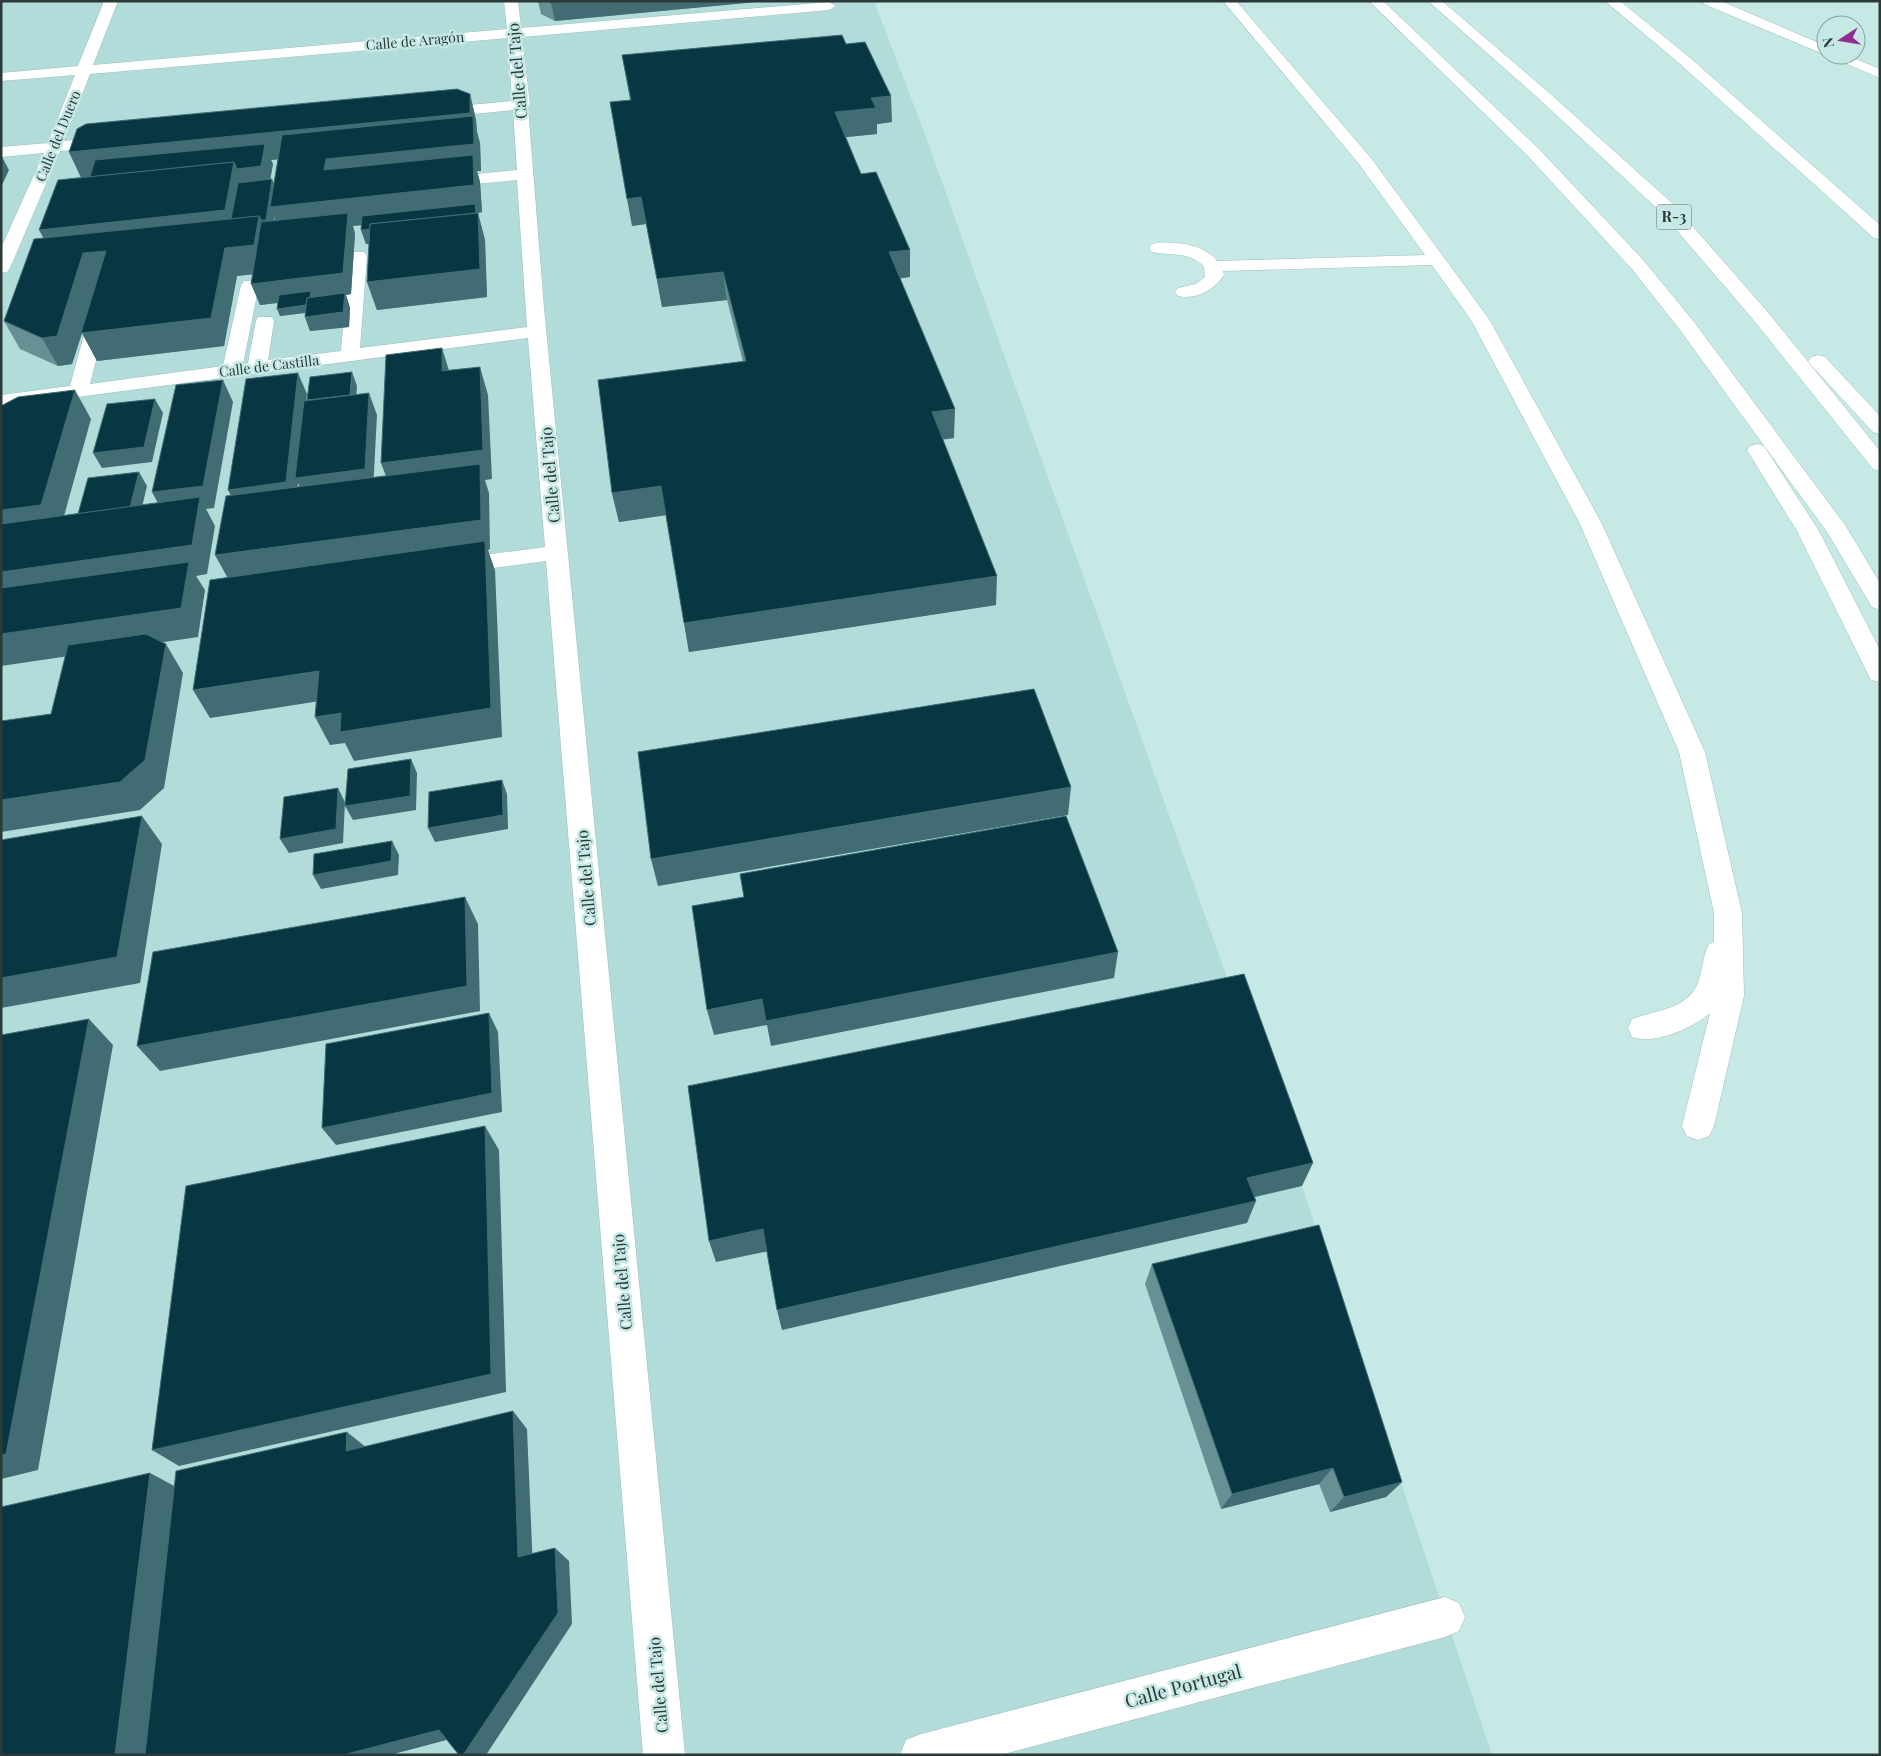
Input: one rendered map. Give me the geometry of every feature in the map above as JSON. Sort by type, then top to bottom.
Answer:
[{"type":"main road","name":"Calle del Duero","points":[[1,268],[54,147],[111,1]]},
{"type":"main road","name":"Calle del Tajo","points":[[511,1],[522,106],[524,174],[556,552],[664,1755]]},
{"type":"main road","points":[[1229,1],[1366,161],[1480,319],[1595,532],[1692,752],[1728,912],[1730,996],[1698,1126]]},
{"type":"main road","points":[[1375,1],[1534,153],[1638,265],[1687,326],[1836,530],[1880,602]]},
{"type":"main road","name":"R-3","points":[[1434,1],[1542,94],[1667,208],[1760,314],[1880,465]]},
{"type":"main road","points":[[1611,1],[1684,60],[1880,234]]},
{"type":"main road","points":[[1709,1],[1816,47]]},
{"type":"main road","name":"Calle de Aragón","points":[[1,77],[830,6]]},
{"type":"main road","points":[[1858,65],[1880,74]]},
{"type":"main road","points":[[421,114],[522,106]]},
{"type":"main road","points":[[1,152],[125,141]]},
{"type":"main road","points":[[1534,153],[1736,416],[1808,531],[1880,674]]},
{"type":"main road","points":[[426,184],[524,174]]},
{"type":"main road","points":[[1667,208],[1804,347],[1880,428]]},
{"type":"main road","points":[[1158,248],[1191,252],[1207,260],[1213,266],[1215,274],[1209,284],[1184,292]]},
{"type":"main road","points":[[350,356],[358,256]]},
{"type":"main road","points":[[1213,266],[1437,260]]},
{"type":"main road","points":[[232,371],[250,285]]},
{"type":"main road","points":[[78,391],[105,292]]},
{"type":"main road","points":[[257,368],[265,321]]},
{"type":"main road","name":"Calle de Castilla","points":[[1,401],[537,331]]},
{"type":"main road","points":[[430,570],[556,552]]},
{"type":"main road","points":[[1643,1028],[1673,1020],[1695,1008],[1711,988],[1728,912]]},
{"type":"main road","name":"Calle Portugal","points":[[921,1755],[1445,1617]]},
{"type":"shaded area","points":[[1,1],[874,1],[923,129],[1302,1186],[1492,1755],[1,1755]]},
{"type":"building","points":[[548,1],[566,1],[551,3]]},
{"type":"building","points":[[842,35],[846,44],[865,42],[891,96],[871,98],[876,108],[835,112],[861,174],[876,172],[910,250],[889,252],[955,409],[932,412],[997,576],[684,623],[661,486],[612,493],[598,380],[746,361],[723,272],[657,279],[641,197],[627,199],[610,102],[631,100],[622,55]]},
{"type":"building","points":[[457,89],[470,94],[470,113],[69,152],[77,129],[86,124]]},
{"type":"building","points":[[473,116],[474,144],[326,159],[324,170],[473,155],[474,185],[270,207],[282,135]]},
{"type":"building","points":[[265,144],[261,166],[237,169],[234,162],[90,177],[95,160]]},
{"type":"building","points":[[234,162],[225,210],[39,230],[58,180]]},
{"type":"building","points":[[272,179],[266,220],[261,220],[259,216],[231,219],[238,183]]},
{"type":"building","points":[[475,204],[476,213],[370,224],[370,229],[361,230],[362,216]]},
{"type":"building","points":[[348,213],[343,273],[251,284],[261,222]]},
{"type":"building","points":[[478,213],[480,269],[367,282],[370,224]]},
{"type":"building","points":[[259,216],[254,245],[225,248],[211,318],[81,333],[106,251],[83,253],[57,336],[42,338],[4,321],[34,239]]},
{"type":"building","points":[[311,291],[306,305],[277,309],[279,295]]},
{"type":"building","points":[[345,293],[343,312],[305,317],[307,298]]},
{"type":"building","points":[[442,348],[442,371],[480,367],[483,450],[381,463],[386,355]]},
{"type":"building","points":[[352,372],[350,395],[307,400],[310,377]]},
{"type":"building","points":[[298,373],[286,482],[228,490],[246,379]]},
{"type":"building","points":[[223,380],[203,486],[152,492],[176,385]]},
{"type":"building","points":[[75,390],[41,505],[1,510],[1,406],[18,397]]},
{"type":"building","points":[[369,393],[365,469],[295,478],[304,401]]},
{"type":"building","points":[[155,399],[144,447],[93,453],[107,404]]},
{"type":"building","points":[[480,464],[481,520],[215,555],[226,496]]},
{"type":"building","points":[[139,472],[130,507],[78,514],[88,478]]},
{"type":"building","points":[[200,497],[192,545],[1,572],[1,524]]},
{"type":"building","points":[[485,541],[491,708],[340,732],[341,713],[315,717],[319,671],[193,690],[210,580]]},
{"type":"building","points":[[189,562],[181,608],[1,634],[1,588]]},
{"type":"building","points":[[146,634],[166,644],[145,760],[120,782],[1,800],[1,721],[51,714],[68,645]]},
{"type":"building","points":[[1034,689],[1071,787],[651,859],[638,752]]},
{"type":"building","points":[[411,759],[410,796],[345,806],[348,769]]},
{"type":"building","points":[[502,780],[503,815],[428,828],[429,792]]},
{"type":"building","points":[[338,788],[336,829],[280,839],[284,797]]},
{"type":"building","points":[[142,816],[117,957],[1,978],[1,840]]},
{"type":"building","points":[[1066,816],[1118,952],[766,1021],[762,999],[707,1010],[692,906],[744,897],[740,874]]},
{"type":"building","points":[[392,841],[391,861],[313,875],[314,854]]},
{"type":"building","points":[[465,897],[467,986],[137,1046],[153,952]]},
{"type":"building","points":[[1244,974],[1313,1163],[1247,1178],[1256,1201],[777,1310],[763,1229],[709,1241],[688,1086]]},
{"type":"building","points":[[489,1013],[492,1093],[322,1128],[326,1044]]},
{"type":"building","points":[[89,1019],[6,1454],[1,1455],[1,1035]]},
{"type":"building","points":[[485,1126],[491,1374],[152,1450],[186,1186]]},
{"type":"building","points":[[1319,1225],[1402,1482],[1344,1497],[1333,1468],[1232,1494],[1152,1264]]},
{"type":"building","points":[[513,1411],[518,1557],[555,1548],[558,1613],[463,1755],[459,1755],[439,1730],[343,1755],[145,1755],[176,1471],[347,1432],[346,1451]]},
{"type":"building","points":[[150,1473],[115,1755],[1,1755],[1,1507]]}]
